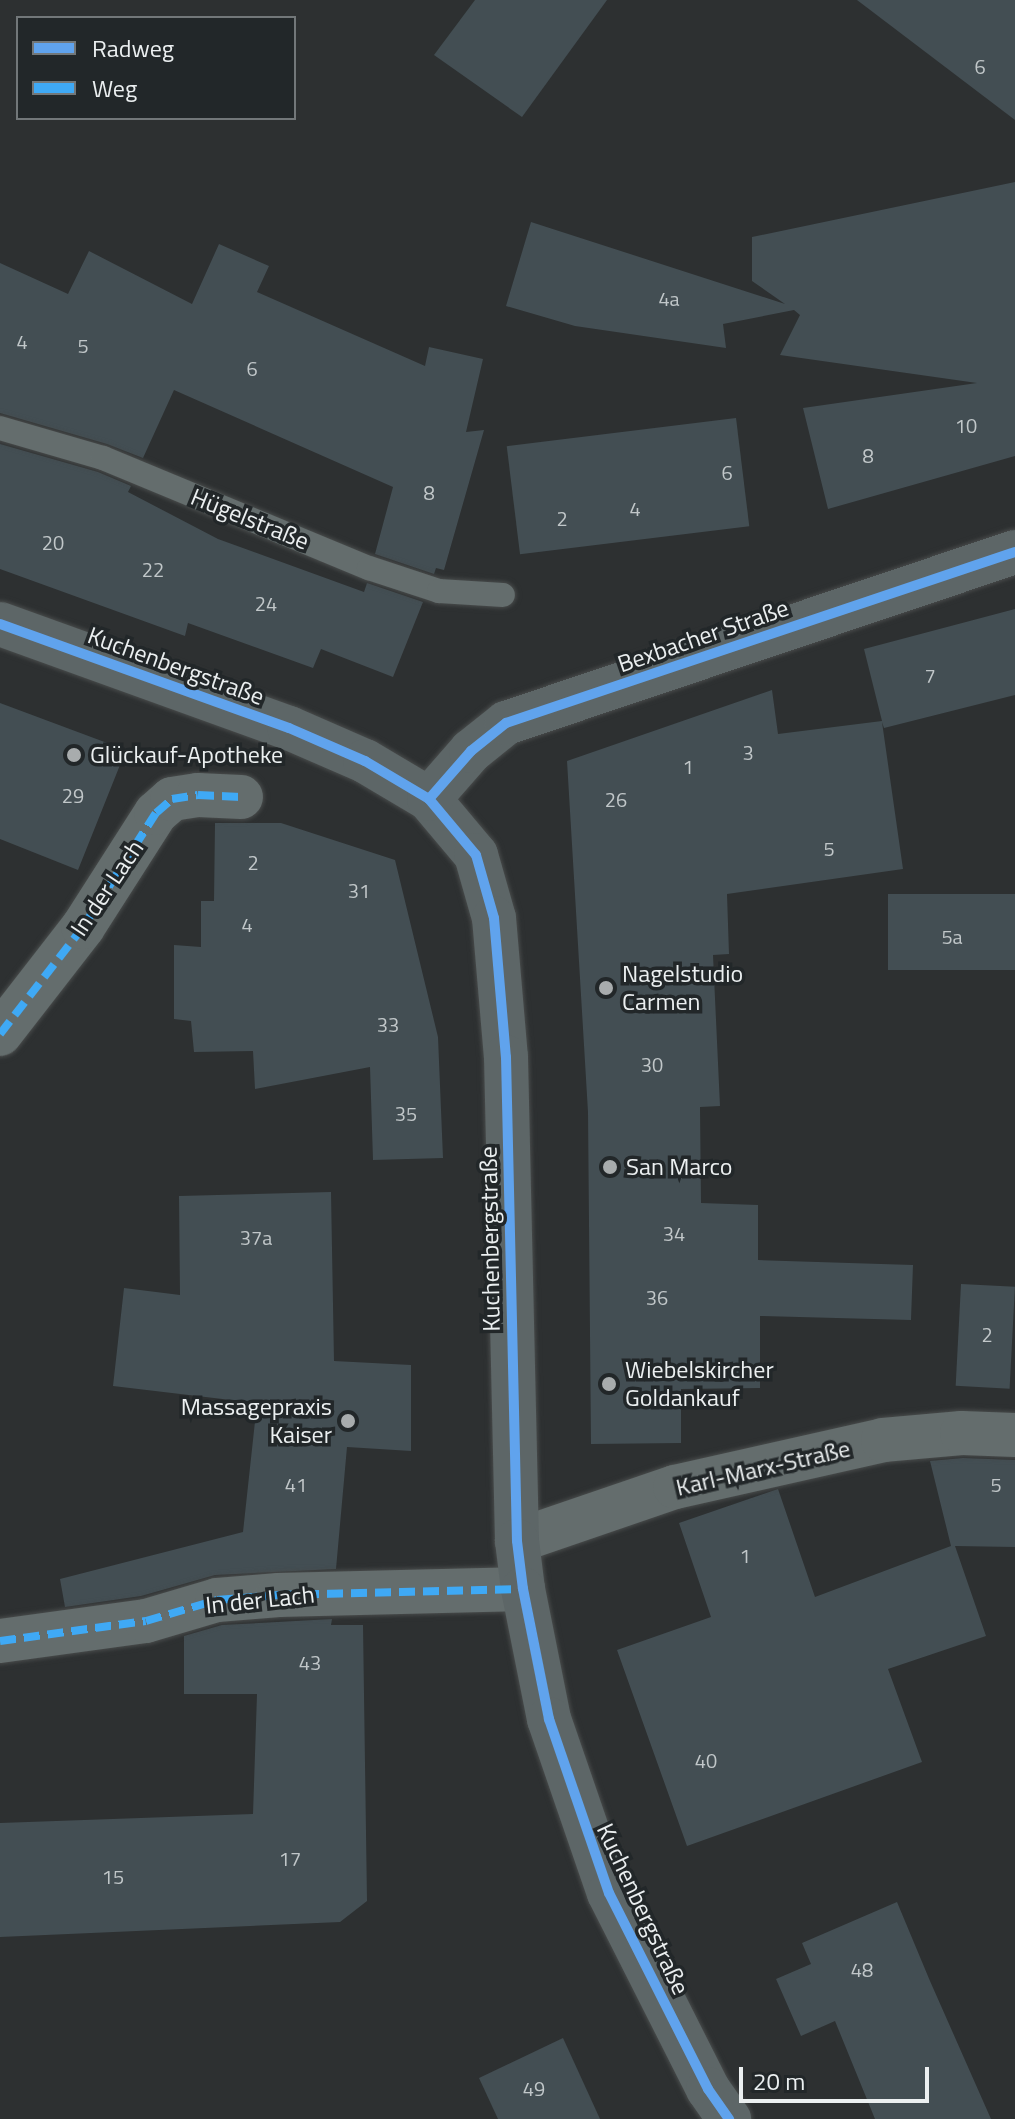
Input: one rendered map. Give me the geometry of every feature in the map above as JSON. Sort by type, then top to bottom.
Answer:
[{"type":"main road","name":"Bexbacher Straße","points":[[429,799],[471,751],[506,723],[1015,552]]},
{"type":"main road","name":"Kuchenbergstraße","points":[[0,624],[289,728],[365,761],[429,799],[476,855],[494,918],[506,1057],[517,1541],[523,1589],[549,1719],[609,1893],[708,2089],[729,2119]]},
{"type":"street","name":"In der Lach","points":[[0,1034],[83,927],[156,813],[172,799],[198,795],[241,797]]},
{"type":"street","name":"Karl-Marx-Straße","points":[[517,1541],[675,1487],[883,1440],[962,1433],[1015,1435]]},
{"type":"street","name":"In der Lach","points":[[0,1641],[146,1621],[217,1600],[279,1595],[523,1589]]},
{"type":"lane","name":"Hügelstraße","points":[[0,428],[103,458],[369,568],[439,591],[503,595]]},
{"type":"building","points":[[475,0],[607,0],[522,117],[434,55]]},
{"type":"building","points":[[857,0],[1015,0],[1015,120]]},
{"type":"building","points":[[1015,182],[1015,456],[828,509],[803,408],[977,383],[780,355],[800,315],[794,310],[723,324],[726,348],[575,326],[506,306],[531,222],[785,304],[752,281],[752,237]]},
{"type":"building","points":[[219,244],[269,266],[257,292],[425,366],[429,347],[483,359],[466,432],[484,430],[444,570],[436,568],[434,574],[375,554],[393,487],[174,390],[143,458],[107,444],[0,413],[0,263],[68,294],[89,251],[192,304]]},
{"type":"building","points":[[736,418],[749,526],[520,554],[507,446]]},
{"type":"building","points":[[0,444],[98,472],[131,486],[128,492],[218,539],[364,592],[367,583],[423,602],[393,677],[321,649],[313,668],[188,623],[185,636],[0,569]]},
{"type":"building","points":[[1015,609],[1015,695],[884,728],[882,722],[903,869],[727,894],[729,954],[713,955],[720,1106],[700,1107],[701,1203],[758,1205],[758,1260],[913,1265],[911,1320],[760,1316],[760,1388],[681,1389],[681,1443],[591,1444],[588,1112],[567,761],[772,690],[778,734],[882,721],[864,649]]},
{"type":"building","points":[[0,703],[126,750],[78,870],[0,839]]},
{"type":"building","points":[[215,823],[281,823],[395,860],[438,1037],[443,1158],[373,1160],[370,1067],[255,1089],[253,1051],[194,1052],[191,1021],[174,1019],[174,945],[201,947],[201,901],[214,901]]},
{"type":"building","points":[[888,894],[1015,894],[1015,970],[888,970]]},
{"type":"building","points":[[331,1192],[334,1361],[411,1365],[411,1451],[347,1447],[336,1569],[215,1575],[141,1596],[65,1607],[60,1579],[243,1532],[257,1403],[113,1386],[124,1288],[180,1295],[179,1196]]},
{"type":"building","points":[[961,1284],[1015,1287],[1010,1389],[956,1386]]},
{"type":"building","points":[[963,1458],[1015,1460],[1015,1547],[955,1546],[986,1636],[888,1669],[922,1762],[687,1846],[617,1650],[711,1617],[679,1523],[778,1489],[815,1597],[951,1546],[930,1461]]},
{"type":"building","points":[[332,1619],[331,1625],[363,1625],[367,1901],[340,1922],[0,1937],[0,1823],[253,1814],[257,1694],[184,1694],[184,1636],[222,1625]]},
{"type":"building","points":[[897,1902],[991,2119],[875,2119],[835,2021],[801,2036],[776,1979],[811,1964],[802,1943]]},
{"type":"building","points":[[563,2038],[600,2119],[498,2119],[479,2078]]},
{"type":"marked path","points":[[0,1034],[83,927],[156,813],[172,799],[198,795],[241,797]]},
{"type":"marked path","points":[[0,1641],[146,1621],[217,1600],[279,1595],[523,1589]]},
{"type":"cycle path","points":[[429,799],[471,751],[506,723],[1015,552]]},
{"type":"cycle path","points":[[0,624],[289,728],[365,761],[429,799],[476,855],[494,918],[506,1057],[517,1541],[523,1589],[549,1719],[609,1893],[708,2089],[729,2119]]},
{"type":"place","name":"Glückauf-Apotheke","points":[[74,755]]},
{"type":"place","name":"Nagelstudio Carmen","points":[[606,988]]},
{"type":"place","name":"San Marco","points":[[610,1167]]},
{"type":"place","name":"Wiebelskircher Goldankauf","points":[[609,1384]]},
{"type":"place","name":"Massagepraxis Kaiser","points":[[348,1421]]}]
